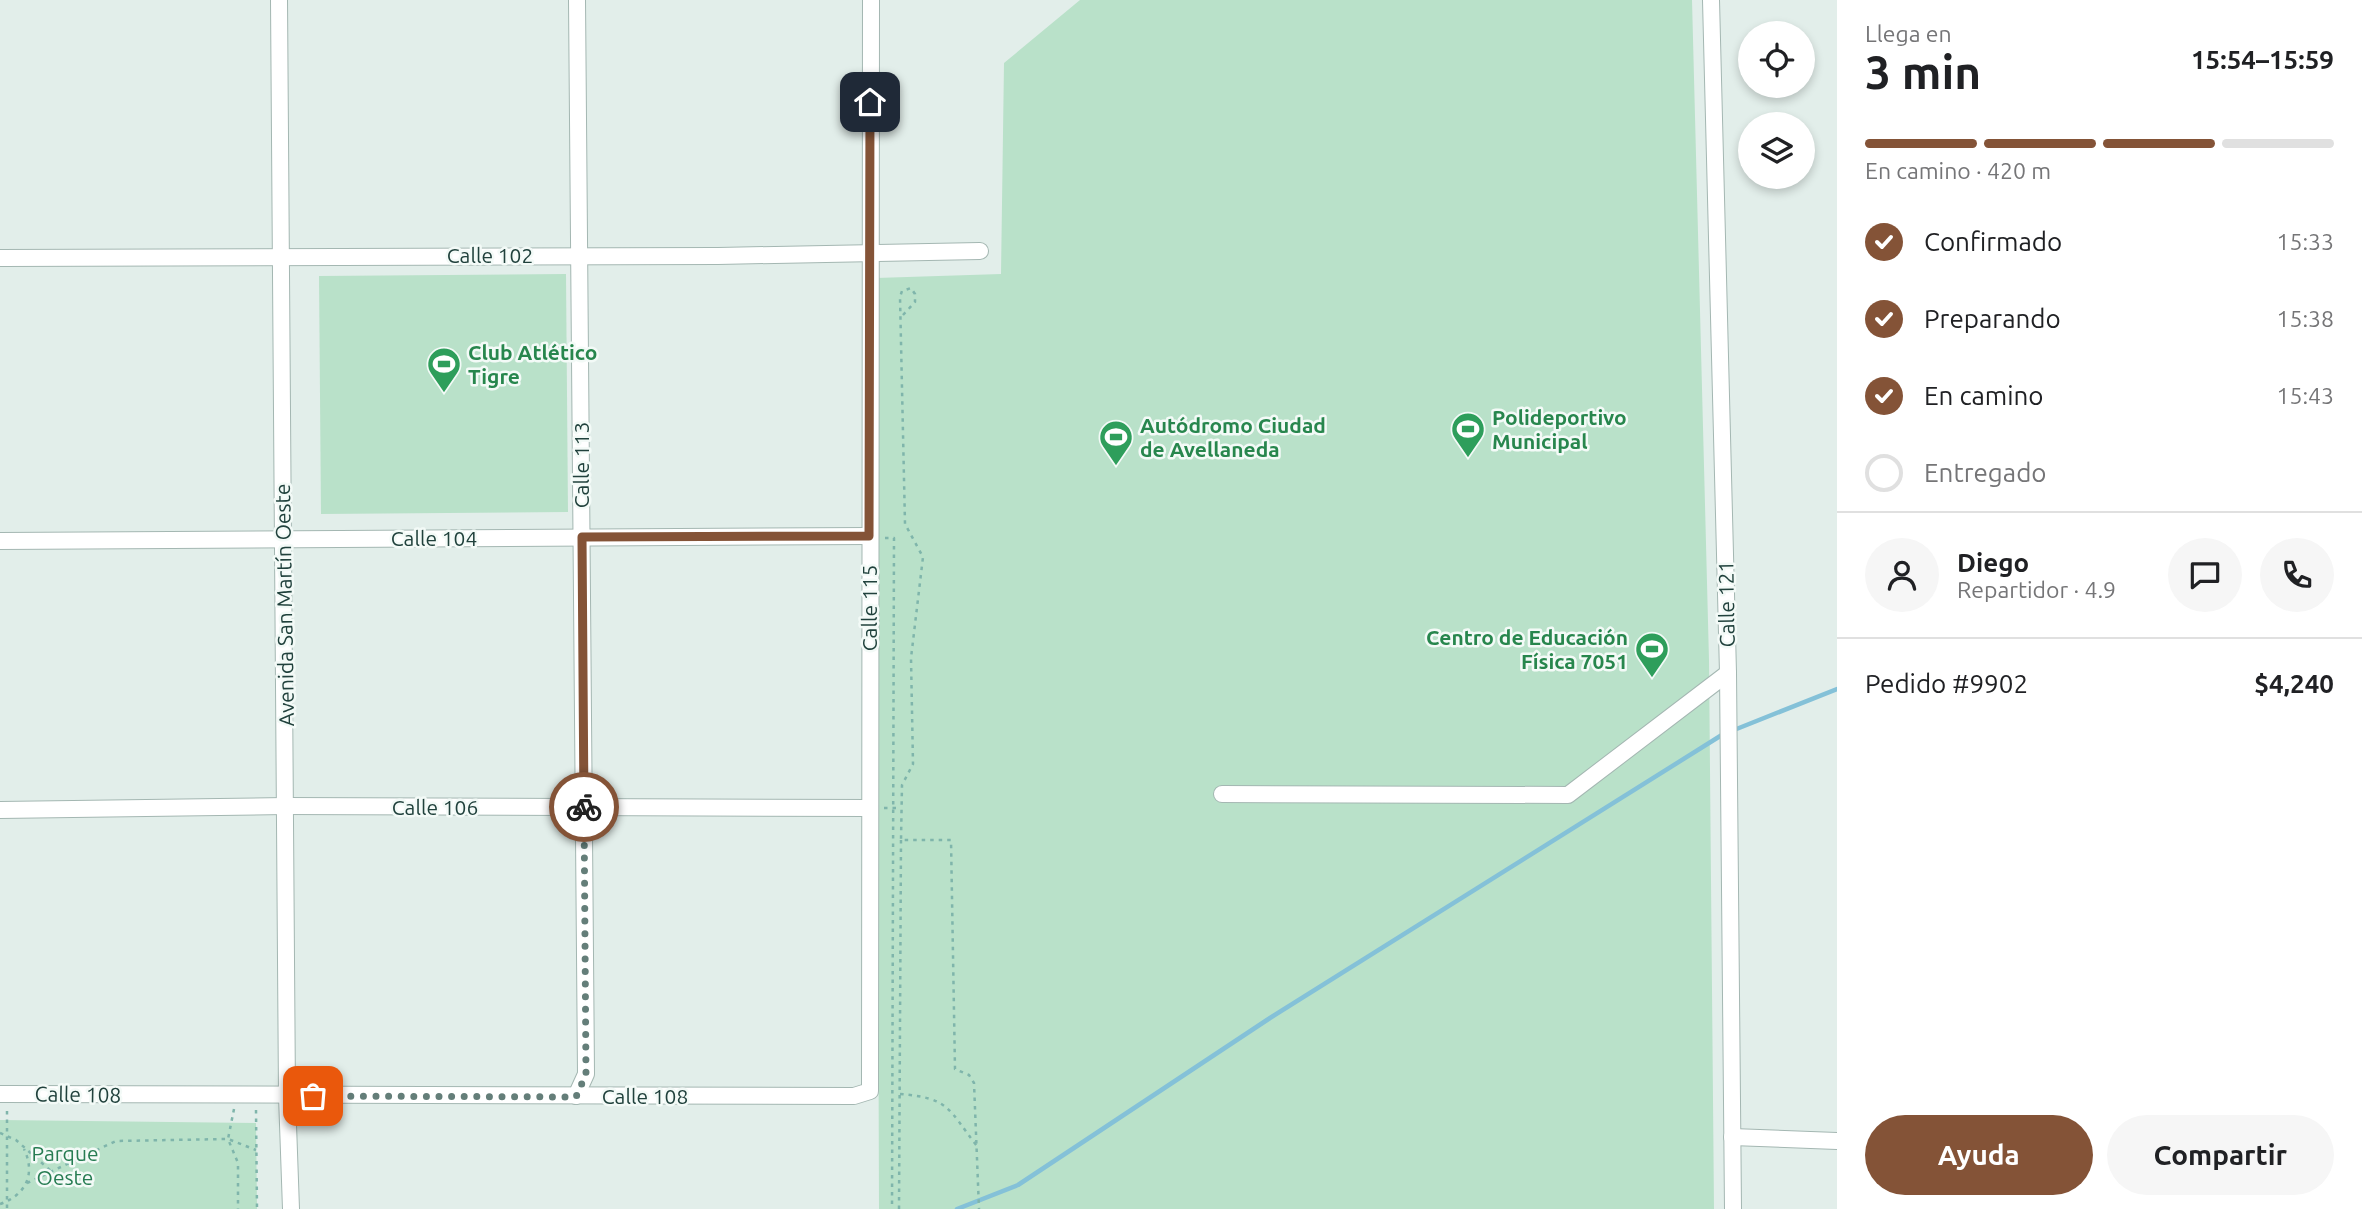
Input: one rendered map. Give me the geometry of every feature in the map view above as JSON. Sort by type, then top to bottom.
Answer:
[{"type":"street","name":"Avenida San Martín Oeste","points":[[279,0],[287,1096],[291,1209]]},
{"type":"street","name":"Calle 113","points":[[576,1097],[586,1074],[577,0]]},
{"type":"street","name":"Calle 115","points":[[870,1091],[868,254],[871,0]]},
{"type":"street","name":"Calle 121","points":[[1712,0],[1728,673],[1732,1209]]},
{"type":"street","name":"Calle 102","points":[[0,258],[868,254],[980,251]]},
{"type":"street","name":"Calle 104","points":[[0,541],[869,536]]},
{"type":"street","points":[[1222,794],[1568,795],[1728,673]]},
{"type":"street","name":"Calle 106","points":[[0,810],[285,806],[870,808]]},
{"type":"street","name":"Calle 108","points":[[3,1094],[576,1097],[854,1096],[870,1091]]},
{"type":"street","points":[[1732,1137],[1837,1141]]},
{"type":"path","points":[[899,1209],[902,785],[912,764],[911,658],[923,557],[905,524],[903,315],[900,297],[902,291],[911,288],[915,294],[915,302],[903,315]]},
{"type":"path","points":[[869,536],[894,538],[892,1209]]},
{"type":"path","points":[[901,840],[951,839],[955,1069],[969,1075],[974,1083],[979,1208]]},
{"type":"path","points":[[3,1094],[7,1135],[7,1209]]},
{"type":"path","points":[[900,1094],[936,1098],[950,1111],[977,1146]]},
{"type":"path","points":[[237,1096],[228,1139],[238,1163],[238,1209]]},
{"type":"path","points":[[256,1096],[257,1209]]},
{"type":"path","points":[[0,1133],[7,1135],[52,1172]]},
{"type":"path","points":[[27,1183],[116,1141],[228,1139],[256,1150]]},
{"type":"path","points":[[0,1204],[20,1193],[27,1183],[29,1160],[24,1149]]},
{"type":"green space","name":"Autódromo Ciudad de Avellaneda","points":[[1080,0],[1692,0],[1709,660],[1714,1209],[879,1209],[876,278],[1001,274],[1004,63]]},
{"type":"green space","name":"Club Atlético Tigre","points":[[566,274],[568,512],[321,514],[319,276]]},
{"type":"green space","name":"Parque Oeste","points":[[0,1120],[256,1123],[257,1209],[0,1209]]},
{"type":"waterway","points":[[1734,730],[1837,689]]},
{"type":"waterway","points":[[957,1209],[1018,1185],[1270,1018],[1725,733]]},
{"type":"way so far","points":[[313,1096],[576,1097],[586,1074],[584,807]]},
{"type":"place","name":"Club Atlético Tigre","points":[[444,394]]},
{"type":"place","name":"Polideportivo Municipal","points":[[1468,459]]},
{"type":"place","name":"Autódromo Ciudad de Avellaneda","points":[[1116,467]]},
{"type":"place","name":"Centro de Educación Física 7051","points":[[1652,679]]},
{"type":"route","points":[[584,807],[582,537],[869,536],[870,102]]}]
